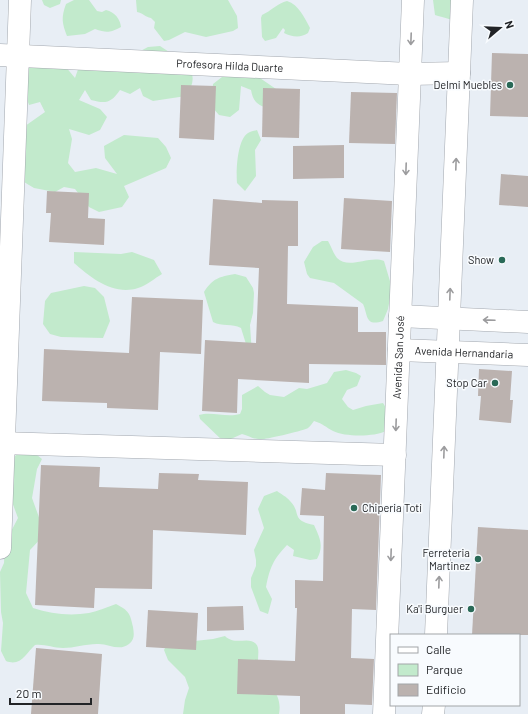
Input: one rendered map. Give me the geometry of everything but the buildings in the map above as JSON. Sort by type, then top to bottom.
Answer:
[{"type":"street","points":[[0,548],[9,55],[20,0]]},
{"type":"street","name":"Avenida San José","points":[[384,714],[413,0]]},
{"type":"street","points":[[436,634],[462,0]]},
{"type":"street","name":"Profesora Hilda Duarte","points":[[9,55],[410,74],[459,72]]},
{"type":"street","points":[[400,316],[528,322]]},
{"type":"street","name":"Avenida Hernandaria","points":[[399,350],[528,355]]},
{"type":"street","points":[[2,443],[395,455]]},
{"type":"green space","points":[[42,0],[61,0],[60,4],[50,8],[44,5]]},
{"type":"green space","points":[[74,0],[89,0],[97,11],[102,12],[106,10],[112,12],[120,21],[121,27],[105,32],[95,29],[85,34],[67,36],[63,24],[63,13],[66,4]]},
{"type":"green space","points":[[136,0],[228,0],[237,16],[238,28],[233,31],[206,37],[185,32],[164,41],[154,28],[155,22],[151,18],[137,12]]},
{"type":"green space","points":[[433,0],[472,0],[473,9],[464,17],[452,20],[435,15]]},
{"type":"green space","points":[[287,1],[298,8],[310,28],[308,33],[302,36],[293,36],[284,33],[285,30],[283,28],[276,38],[265,41],[262,37],[262,15]]},
{"type":"green space","points":[[160,46],[188,66],[193,79],[186,96],[153,101],[143,96],[140,88],[130,94],[120,90],[111,100],[101,102],[91,100],[85,90],[79,100],[100,109],[107,117],[100,130],[89,135],[69,129],[72,139],[68,163],[75,172],[96,168],[117,174],[105,158],[104,146],[124,135],[158,138],[166,147],[171,158],[166,168],[124,186],[129,197],[122,207],[99,212],[89,207],[75,189],[64,187],[55,192],[34,188],[14,176],[18,131],[45,112],[40,102],[29,105],[22,84],[20,72],[36,57],[60,60],[75,78],[82,58],[127,58],[148,47]]},
{"type":"green space","points":[[257,76],[276,89],[269,109],[257,102],[253,97],[251,90],[241,86],[239,110],[230,117],[219,115],[212,107],[213,84],[222,77]]},
{"type":"green space","points":[[257,130],[261,140],[255,150],[256,176],[245,191],[237,183],[239,149],[244,137],[249,132]]},
{"type":"green space","points":[[322,241],[328,241],[337,258],[347,263],[372,260],[384,261],[392,288],[388,309],[383,321],[370,321],[363,304],[334,283],[310,278],[307,274],[304,262],[313,247]]},
{"type":"green space","points":[[74,252],[121,254],[132,252],[154,260],[162,274],[138,288],[120,290],[112,288],[95,280],[74,263]]},
{"type":"green space","points":[[235,274],[246,277],[253,288],[253,313],[250,325],[252,355],[246,344],[241,328],[213,322],[204,292],[210,284],[217,279]]},
{"type":"green space","points":[[84,286],[95,288],[104,297],[110,321],[103,338],[61,337],[50,334],[43,324],[45,301],[51,293]]},
{"type":"green space","points":[[346,370],[361,376],[357,386],[347,390],[342,399],[348,407],[353,410],[383,403],[395,422],[389,429],[381,433],[352,435],[338,433],[314,421],[308,428],[301,431],[266,439],[254,438],[242,434],[224,442],[200,419],[199,415],[204,414],[240,414],[242,409],[242,395],[258,386],[270,395],[284,397],[299,388],[307,389],[327,383],[334,372]]},
{"type":"green space","points":[[27,447],[42,459],[37,469],[32,498],[45,534],[30,550],[26,593],[33,608],[54,613],[82,614],[116,604],[124,609],[131,618],[134,634],[129,644],[121,647],[97,644],[63,648],[35,645],[19,661],[6,661],[1,651],[3,623],[1,612],[0,572],[4,563],[5,543],[18,518],[5,483],[3,465]]},
{"type":"green space","points":[[277,491],[287,498],[293,505],[302,521],[314,525],[321,546],[317,559],[310,560],[293,556],[294,550],[287,545],[278,555],[269,574],[266,587],[272,599],[268,614],[260,611],[251,587],[251,578],[256,566],[254,550],[264,528],[258,509],[264,496]]},
{"type":"green space","points":[[225,636],[229,639],[237,641],[250,641],[256,644],[258,649],[259,667],[274,689],[279,700],[279,714],[183,714],[189,688],[185,677],[168,660],[164,650],[167,644],[213,639]]},
{"type":"place","name":"Delmi Muebles","points":[[510,85]]},
{"type":"place","name":"Show","points":[[502,260]]},
{"type":"place","name":"Stop Car","points":[[495,383]]},
{"type":"place","name":"Chiperia Toti","points":[[354,508]]},
{"type":"place","name":"Ferreteria Martinez","points":[[478,559]]},
{"type":"place","name":"Ka'i Burguer","points":[[471,609]]}]
